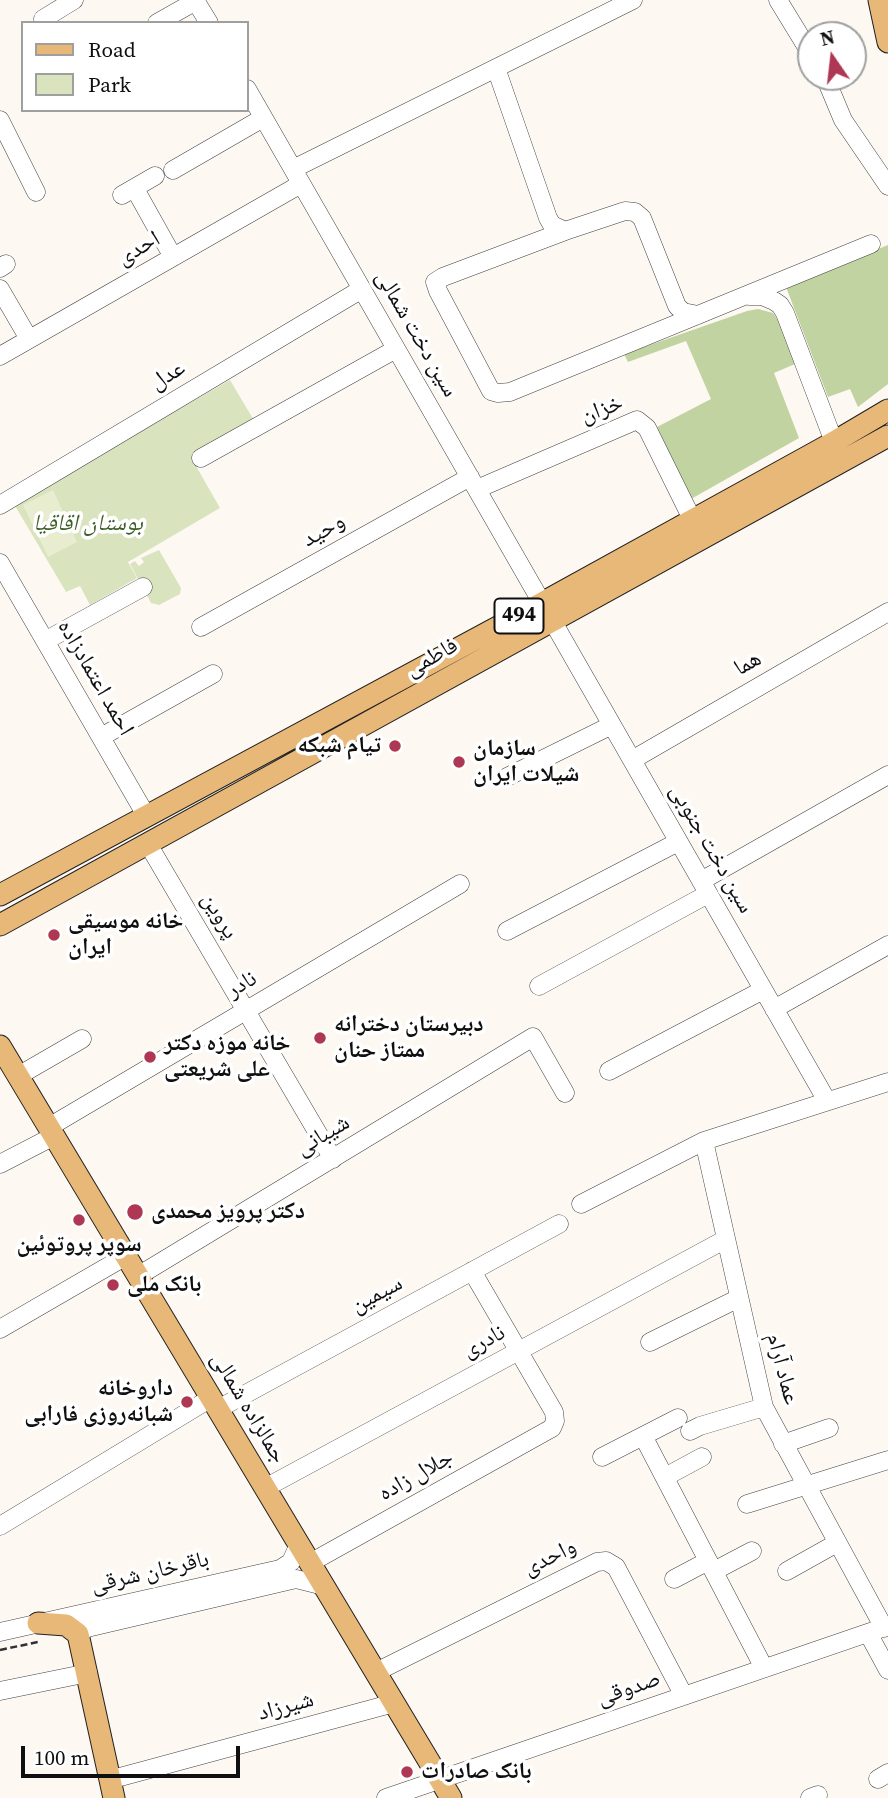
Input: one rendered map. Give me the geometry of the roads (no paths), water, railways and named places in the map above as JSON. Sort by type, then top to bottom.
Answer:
[{"type":"main road","points":[[879,0],[888,42]]},
{"type":"main road","name":"فاطمی","points":[[0,925],[153,841],[548,612],[693,520],[888,410]]},
{"type":"main road","name":"فاطمی","points":[[0,895],[888,436]]},
{"type":"main road","points":[[147,817],[153,841]]},
{"type":"main road","name":"جمالزاده شمالی","points":[[0,1046],[11,1075],[51,1131],[451,1798]]},
{"type":"main road","points":[[41,1632],[66,1625],[78,1634],[111,1789]]},
{"type":"street","points":[[43,19],[74,0]]},
{"type":"street","points":[[160,21],[196,0],[208,21]]},
{"type":"street","name":"احدی","points":[[0,356],[173,257],[297,177],[495,68],[633,0]]},
{"type":"street","points":[[778,0],[797,31]]},
{"type":"street","points":[[495,68],[548,218],[558,229],[565,231]]},
{"type":"street","name":"سین دخت شمالی","points":[[248,91],[548,612]]},
{"type":"street","points":[[831,91],[844,120],[888,186]]},
{"type":"street","points":[[173,170],[263,118]]},
{"type":"street","points":[[0,120],[36,192]]},
{"type":"street","points":[[155,176],[128,192],[173,257]]},
{"type":"street","points":[[698,315],[683,312],[677,306],[642,218],[635,212],[625,211],[565,231],[435,282],[491,391],[510,392],[698,315],[746,295],[871,244]]},
{"type":"street","points":[[0,289],[29,339]]},
{"type":"street","name":"عدل","points":[[0,505],[362,289]]},
{"type":"street","points":[[746,295],[767,298],[780,304],[834,442]]},
{"type":"street","points":[[201,458],[396,349]]},
{"type":"street","name":"خزان","points":[[474,483],[637,420],[647,428],[693,520]]},
{"type":"street","name":"وحید","points":[[201,626],[474,483]]},
{"type":"street","name":"احمد اعتمادزاده","points":[[0,563],[147,817]]},
{"type":"street","points":[[46,641],[143,587]]},
{"type":"street","name":"سین دخت جنوبی","points":[[548,612],[827,1101]]},
{"type":"street","name":"هما","points":[[632,760],[888,612]]},
{"type":"street","points":[[101,737],[213,674]]},
{"type":"street","points":[[507,777],[612,724]]},
{"type":"street","points":[[538,986],[705,888],[888,775]]},
{"type":"street","name":"پروین","points":[[153,841],[246,1011],[333,1159]]},
{"type":"street","points":[[507,931],[678,842]]},
{"type":"street","name":"نادر","points":[[0,1164],[246,1011],[460,884]]},
{"type":"street","points":[[774,1009],[888,945]]},
{"type":"street","points":[[609,1071],[763,990]]},
{"type":"street","name":"شیبانی","points":[[138,1276],[533,1037],[565,1093]]},
{"type":"street","points":[[11,1075],[82,1039]]},
{"type":"street","points":[[581,1204],[704,1141],[888,1082]]},
{"type":"street","name":"عماد آرام","points":[[704,1141],[764,1407],[880,1629],[888,1670]]},
{"type":"street","name":"سیمین","points":[[0,1526],[215,1404],[559,1224]]},
{"type":"street","name":"نادری","points":[[265,1488],[726,1239]]},
{"type":"street","points":[[0,1329],[126,1255]]},
{"type":"street","points":[[472,1271],[518,1352]]},
{"type":"street","points":[[650,1342],[739,1298]]},
{"type":"street","name":"جلال زاده","points":[[310,1563],[546,1433],[554,1424],[554,1412],[518,1352]]},
{"type":"street","points":[[602,1457],[643,1436],[684,1425],[700,1426],[764,1407]]},
{"type":"street","points":[[783,1444],[829,1428]]},
{"type":"street","points":[[643,1436],[764,1668]]},
{"type":"street","points":[[665,1477],[702,1457]]},
{"type":"street","points":[[747,1504],[888,1460]]},
{"type":"street","points":[[786,1571],[837,1543]]},
{"type":"street","name":"باقرخان شرقی","points":[[0,1632],[41,1632],[280,1569],[292,1562],[299,1544]]},
{"type":"street","points":[[674,1579],[752,1551]]},
{"type":"street","name":"واحدی","points":[[376,1672],[597,1562],[606,1561],[616,1567],[684,1696]]},
{"type":"street","points":[[78,1634],[83,1629],[296,1579],[324,1586]]},
{"type":"street","name":"صدوقی","points":[[386,1798],[880,1629]]},
{"type":"street","points":[[0,1691],[88,1673]]},
{"type":"street","name":"شیرزاد","points":[[111,1789],[394,1703]]},
{"type":"place","name":"تیام شبکه","points":[[395,746]]},
{"type":"place","name":"سازمان شیلات ایران","points":[[459,762]]},
{"type":"place","name":"خانه موسیقی ایران","points":[[54,935]]},
{"type":"place","name":"دبیرستان دخترانه ممتاز حنان","points":[[320,1038]]},
{"type":"place","name":"خانه موزه دکتر علی شریعتی","points":[[150,1057]]},
{"type":"place","name":"دکتر پرویز محمدی","points":[[135,1212]]},
{"type":"place","name":"سوپر پروتوئین","points":[[79,1220]]},
{"type":"place","name":"بانک ملی","points":[[113,1285]]},
{"type":"place","name":"داروخانه شبانه‌روزی فارابی","points":[[187,1402]]},
{"type":"place","name":"بانک صادرات","points":[[407,1772]]},
{"type":"park label","name":"بوستان اقاقیا","points":[[88,524]]}]
